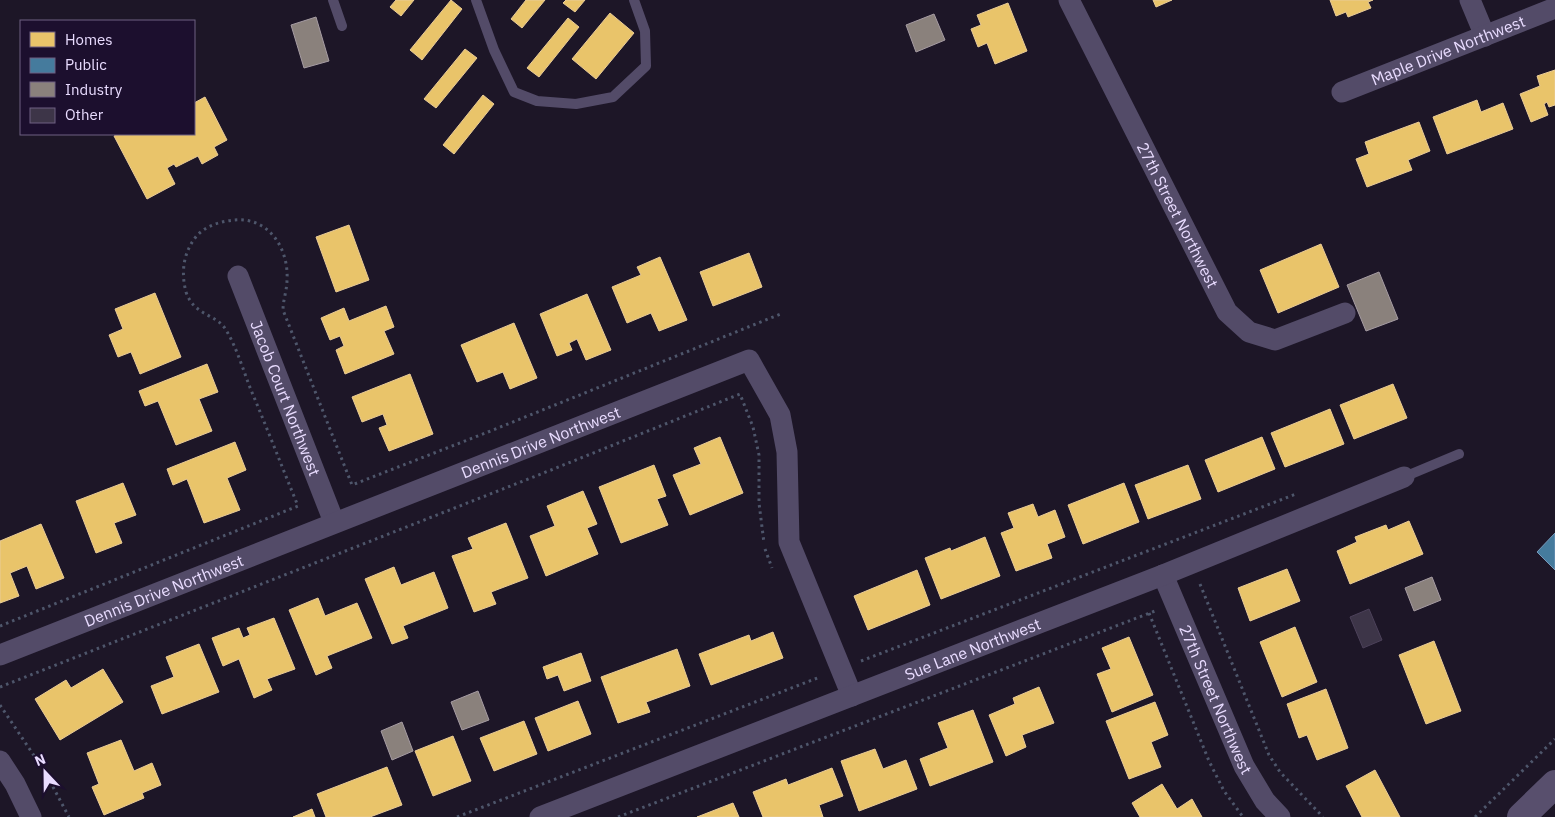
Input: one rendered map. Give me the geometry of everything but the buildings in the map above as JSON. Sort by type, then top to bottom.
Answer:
[{"type":"street","name":"27th Street Northwest","points":[[1069,0],[1227,312],[1250,332],[1276,340],[1346,313]]},
{"type":"street","points":[[1470,0],[1485,36]]},
{"type":"street","name":"Maple Drive Northwest","points":[[1342,92],[1555,8]]},
{"type":"street","name":"Jacob Court Northwest","points":[[238,276],[334,522]]},
{"type":"street","name":"Dennis Drive Northwest","points":[[0,655],[749,360],[780,415],[787,452],[790,542],[852,696]]},
{"type":"street","name":"Sue Lane Northwest","points":[[540,817],[1162,575],[1404,477]]},
{"type":"street","name":"27th Street Northwest","points":[[1162,575],[1244,766],[1265,801],[1280,817]]},
{"type":"street","points":[[0,761],[15,784],[31,817]]},
{"type":"street","points":[[1521,817],[1555,784]]},
{"type":"lane","points":[[333,0],[342,26]]},
{"type":"lane","points":[[476,0],[494,50],[514,92],[538,101],[576,104],[613,97],[646,66],[645,31],[634,0]]},
{"type":"lane","points":[[1404,477],[1459,454]]},
{"type":"path","points":[[300,511],[225,328],[196,308],[187,295],[183,280],[184,262],[196,237],[208,227],[224,220],[243,219],[258,222],[272,233],[282,248],[287,281],[283,299],[283,310],[352,485],[783,313]]},
{"type":"path","points":[[0,687],[740,394],[753,427],[759,455],[761,527],[767,556],[772,568]]},
{"type":"path","points":[[860,662],[1299,492]]},
{"type":"path","points":[[0,626],[306,503]]},
{"type":"path","points":[[1199,582],[1270,755],[1280,772],[1323,817]]},
{"type":"path","points":[[618,817],[1160,609]]},
{"type":"path","points":[[1149,613],[1209,761],[1224,791],[1243,817]]},
{"type":"path","points":[[456,817],[822,676]]},
{"type":"path","points":[[0,705],[45,772],[69,817]]},
{"type":"path","points":[[1475,817],[1555,739]]}]
